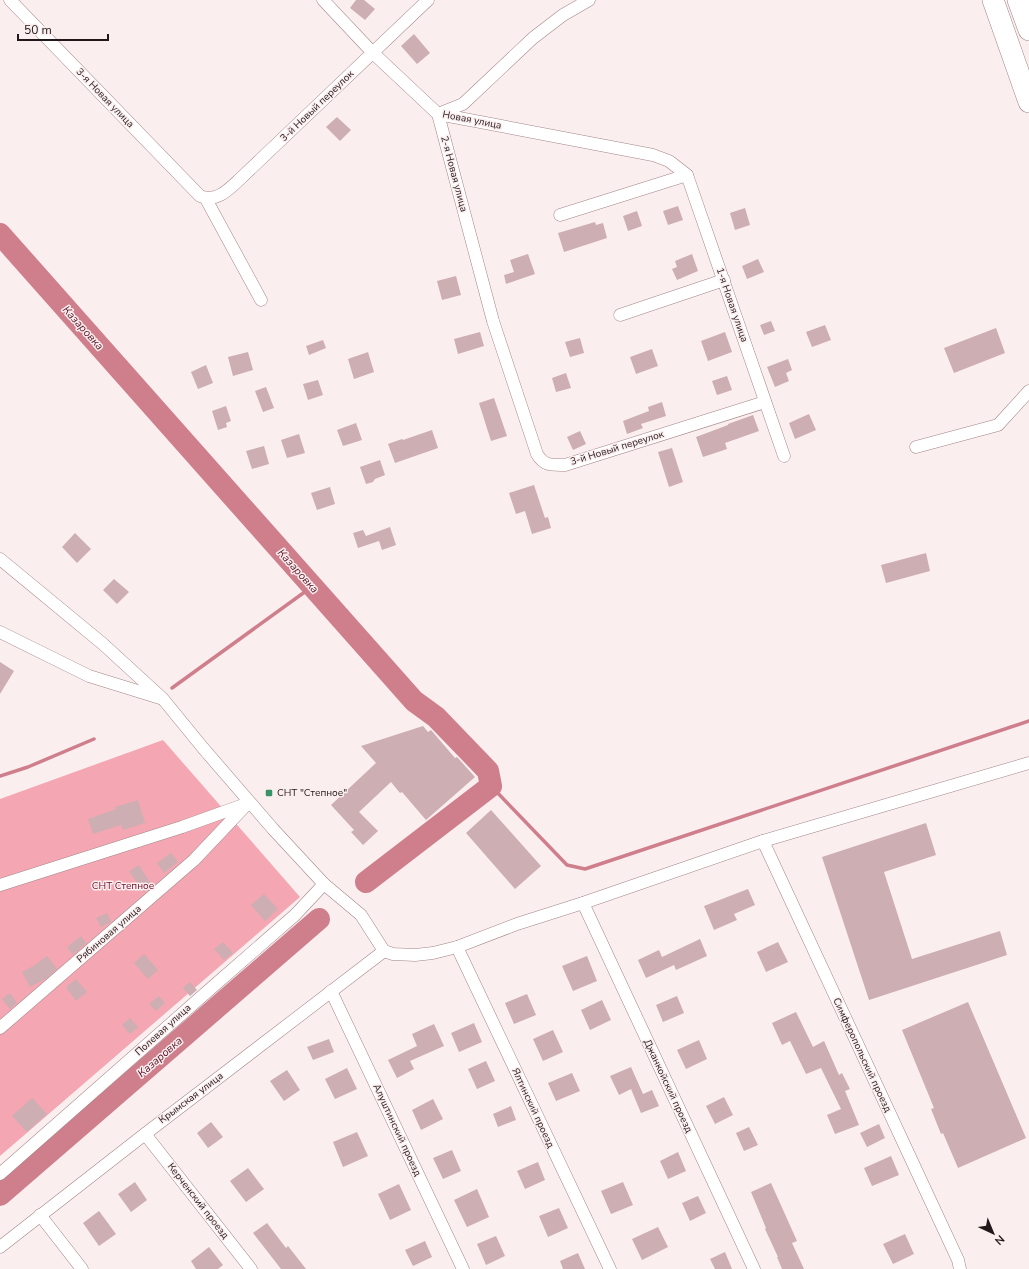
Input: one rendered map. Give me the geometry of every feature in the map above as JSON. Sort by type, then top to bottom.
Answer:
[{"type":"highway","points":[[992,0],[1029,102]]},
{"type":"highway","points":[[1018,0],[1029,30]]},
{"type":"street","name":"3-я Новая улица","points":[[10,0],[203,197],[261,300]]},
{"type":"street","points":[[323,0],[373,52],[438,114]]},
{"type":"street","name":"3-й Новый переулок","points":[[203,197],[214,198],[227,191],[428,0]]},
{"type":"street","name":"Новая улица","points":[[438,114],[463,104],[533,38],[563,15],[589,0]]},
{"type":"street","name":"Новая улица","points":[[438,114],[653,154],[668,161],[687,175]]},
{"type":"street","name":"2-я Новая улица","points":[[438,114],[493,321]]},
{"type":"street","points":[[560,215],[687,175]]},
{"type":"street","name":"1-я Новая улица","points":[[687,175],[784,456]]},
{"type":"street","points":[[620,315],[724,280]]},
{"type":"street","name":"3-й Новый переулок","points":[[493,321],[536,454],[540,460],[547,464],[565,465],[766,402]]},
{"type":"street","points":[[916,447],[998,425],[1029,391]]},
{"type":"street","points":[[0,559],[103,644],[163,699],[249,802],[324,884],[361,915],[384,951],[400,956],[433,953],[457,947],[517,924],[583,903],[763,841],[1029,763]]},
{"type":"street","points":[[0,632],[89,676],[163,699]]},
{"type":"street","points":[[0,885],[182,827],[249,802]]},
{"type":"street","name":"Рябиновая улица","points":[[0,1028],[194,860],[249,802]]},
{"type":"street","name":"Симферопольский проезд","points":[[763,841],[958,1260],[960,1269]]},
{"type":"street","name":"Полевая улица","points":[[0,1174],[295,915],[324,884]]},
{"type":"street","name":"Джанкойский проезд","points":[[583,903],[754,1269]]},
{"type":"street","name":"Ялтинский проезд","points":[[457,947],[610,1269]]},
{"type":"street","name":"Крымская улица","points":[[0,1247],[384,951]]},
{"type":"street","name":"Алуштинский проезд","points":[[331,991],[463,1269]]},
{"type":"street","name":"Керченский проезд","points":[[145,1134],[251,1269]]},
{"type":"street","points":[[40,1215],[82,1269]]},
{"type":"green space","name":"СНТ Степное","points":[[163,740],[300,897],[0,1156],[0,799]]},
{"type":"building","points":[[356,0],[364,0],[375,9],[365,20],[350,8]]},
{"type":"building","points":[[414,34],[430,53],[417,64],[401,46]]},
{"type":"building","points":[[337,117],[351,130],[340,141],[326,127]]},
{"type":"building","points":[[678,206],[683,220],[668,225],[663,211]]},
{"type":"building","points":[[745,208],[750,225],[735,230],[730,213]]},
{"type":"building","points":[[637,211],[642,226],[628,231],[623,216]]},
{"type":"building","points":[[595,222],[596,225],[603,223],[607,238],[564,252],[558,233]]},
{"type":"building","points":[[528,254],[535,274],[506,284],[504,275],[514,272],[510,260]]},
{"type":"building","points":[[692,254],[698,271],[677,280],[672,269],[677,267],[675,261]]},
{"type":"building","points":[[758,259],[764,272],[747,279],[742,266]]},
{"type":"building","points":[[456,276],[461,295],[442,300],[437,281]]},
{"type":"building","points":[[771,321],[775,331],[764,335],[760,325]]},
{"type":"building","points":[[825,325],[831,340],[812,347],[806,332]]},
{"type":"building","points":[[996,328],[1005,353],[954,373],[944,348]]},
{"type":"building","points":[[480,332],[484,346],[458,354],[454,339]]},
{"type":"building","points":[[725,332],[732,352],[708,361],[701,341]]},
{"type":"building","points":[[580,338],[584,353],[570,357],[565,342]]},
{"type":"building","points":[[323,340],[326,348],[309,355],[306,346]]},
{"type":"building","points":[[652,349],[658,366],[636,374],[630,357]]},
{"type":"building","points":[[248,352],[253,370],[233,376],[228,357]]},
{"type":"building","points":[[368,352],[374,372],[354,379],[348,359]]},
{"type":"building","points":[[788,359],[792,370],[786,373],[789,381],[775,387],[767,367]]},
{"type":"building","points":[[206,365],[213,383],[198,389],[191,372]]},
{"type":"building","points":[[566,373],[571,388],[556,392],[552,378]]},
{"type":"building","points":[[727,376],[732,390],[717,395],[712,381]]},
{"type":"building","points":[[318,380],[323,395],[308,400],[303,384]]},
{"type":"building","points":[[266,387],[274,408],[263,412],[255,391]]},
{"type":"building","points":[[494,398],[507,436],[491,441],[479,403]]},
{"type":"building","points":[[662,402],[666,416],[641,424],[643,428],[627,434],[623,421],[649,411],[648,407]]},
{"type":"building","points":[[226,406],[231,421],[226,423],[227,427],[218,430],[212,411]]},
{"type":"building","points":[[809,414],[816,430],[795,439],[789,423]]},
{"type":"building","points":[[753,415],[759,431],[725,443],[727,449],[703,457],[696,437]]},
{"type":"building","points":[[356,423],[362,440],[343,446],[337,430]]},
{"type":"building","points":[[432,430],[438,448],[395,463],[388,444]]},
{"type":"building","points":[[580,431],[586,444],[573,450],[567,437]]},
{"type":"building","points":[[299,434],[305,453],[287,458],[281,440]]},
{"type":"building","points":[[264,446],[269,464],[252,469],[246,451]]},
{"type":"building","points":[[672,448],[683,482],[669,487],[658,452]]},
{"type":"building","points":[[380,460],[385,475],[366,484],[360,467]]},
{"type":"building","points":[[534,485],[545,518],[548,517],[551,528],[532,534],[525,511],[516,514],[509,493]]},
{"type":"building","points":[[330,487],[335,504],[317,510],[311,493]]},
{"type":"building","points":[[390,527],[396,545],[382,550],[379,541],[358,548],[353,533],[363,530],[366,536]]},
{"type":"building","points":[[75,533],[91,549],[77,563],[62,547]]},
{"type":"building","points":[[926,553],[930,571],[886,583],[881,565]]},
{"type":"building","points":[[114,579],[129,592],[117,604],[103,590]]},
{"type":"building","points":[[0,662],[14,671],[0,694]]},
{"type":"building","points":[[423,726],[428,732],[431,730],[455,758],[457,757],[475,777],[426,820],[402,792],[400,793],[391,782],[359,812],[378,831],[363,845],[351,832],[354,830],[331,805],[376,763],[361,746]]},
{"type":"building","points":[[138,800],[145,823],[123,830],[121,825],[93,834],[88,819],[116,809],[115,807]]},
{"type":"building","points":[[491,810],[541,866],[515,889],[466,833]]},
{"type":"building","points":[[926,823],[936,855],[884,872],[912,959],[1000,931],[1007,955],[869,1000],[822,857]]},
{"type":"building","points":[[171,853],[178,862],[164,873],[157,863]]},
{"type":"building","points":[[139,865],[152,886],[143,892],[129,871]]},
{"type":"building","points":[[748,889],[755,905],[734,914],[737,920],[714,930],[704,906]]},
{"type":"building","points":[[264,894],[278,909],[265,921],[251,905]]},
{"type":"building","points":[[107,913],[111,922],[101,927],[96,918]]},
{"type":"building","points":[[81,936],[86,943],[73,955],[67,947]]},
{"type":"building","points":[[700,939],[707,956],[676,970],[674,965],[646,978],[638,960],[659,950],[662,957]]},
{"type":"building","points":[[223,942],[233,953],[224,960],[214,949]]},
{"type":"building","points":[[778,942],[788,962],[766,972],[757,952]]},
{"type":"building","points":[[144,954],[158,970],[148,979],[134,963]]},
{"type":"building","points":[[47,956],[57,969],[47,978],[30,987],[22,972]]},
{"type":"building","points":[[587,956],[597,981],[573,991],[562,966]]},
{"type":"building","points":[[76,979],[87,992],[76,1001],[66,987]]},
{"type":"building","points":[[190,982],[197,990],[190,996],[183,988]]},
{"type":"building","points":[[10,993],[17,1003],[10,1009],[2,999]]},
{"type":"building","points":[[527,994],[536,1015],[514,1024],[505,1003]]},
{"type":"building","points":[[159,996],[165,1003],[156,1011],[149,1004]]},
{"type":"building","points":[[677,996],[684,1013],[663,1022],[656,1005]]},
{"type":"building","points":[[602,1000],[611,1020],[590,1030],[581,1010]]},
{"type":"building","points":[[968,1002],[1026,1138],[958,1168],[943,1133],[941,1134],[931,1109],[934,1108],[902,1030]]},
{"type":"building","points":[[796,1012],[813,1047],[824,1041],[839,1075],[842,1073],[850,1089],[845,1091],[859,1125],[835,1134],[827,1115],[841,1109],[821,1068],[806,1074],[790,1041],[782,1045],[772,1023]]},
{"type":"building","points":[[130,1018],[138,1027],[130,1034],[122,1025]]},
{"type":"building","points":[[474,1023],[482,1042],[459,1052],[451,1033]]},
{"type":"building","points":[[434,1024],[444,1046],[410,1061],[414,1069],[397,1078],[388,1060],[417,1046],[412,1034]]},
{"type":"building","points":[[553,1030],[563,1052],[543,1061],[533,1039]]},
{"type":"building","points":[[329,1039],[334,1052],[313,1060],[307,1047]]},
{"type":"building","points":[[699,1040],[707,1059],[686,1069],[677,1050]]},
{"type":"building","points":[[486,1061],[495,1081],[477,1089],[468,1069]]},
{"type":"building","points":[[631,1067],[643,1094],[652,1090],[659,1106],[641,1113],[631,1089],[619,1095],[610,1076]]},
{"type":"building","points":[[347,1068],[357,1089],[335,1099],[325,1079]]},
{"type":"building","points":[[287,1070],[300,1090],[284,1101],[270,1081]]},
{"type":"building","points":[[572,1073],[580,1091],[556,1101],[548,1083]]},
{"type":"building","points":[[724,1097],[733,1115],[715,1124],[706,1106]]},
{"type":"building","points":[[32,1098],[47,1114],[27,1132],[12,1116]]},
{"type":"building","points":[[433,1099],[443,1119],[421,1130],[412,1110]]},
{"type":"building","points":[[511,1106],[516,1120],[498,1127],[493,1114]]},
{"type":"building","points":[[211,1122],[223,1137],[208,1148],[197,1133]]},
{"type":"building","points":[[879,1124],[885,1138],[867,1147],[860,1133]]},
{"type":"building","points":[[749,1127],[758,1145],[744,1151],[736,1133]]},
{"type":"building","points":[[357,1132],[368,1156],[343,1167],[333,1142]]},
{"type":"building","points":[[452,1150],[461,1171],[443,1179],[433,1158]]},
{"type":"building","points":[[678,1152],[686,1171],[668,1179],[660,1161]]},
{"type":"building","points":[[891,1156],[899,1175],[872,1186],[864,1168]]},
{"type":"building","points":[[538,1162],[545,1180],[525,1189],[517,1171]]},
{"type":"building","points":[[248,1168],[264,1189],[246,1202],[230,1181]]},
{"type":"building","points":[[135,1182],[147,1200],[131,1212],[118,1194]]},
{"type":"building","points":[[623,1182],[633,1205],[611,1214],[601,1191]]},
{"type":"building","points":[[771,1183],[797,1241],[792,1243],[804,1269],[782,1269],[765,1229],[766,1228],[751,1192]]},
{"type":"building","points":[[399,1184],[411,1210],[390,1220],[378,1194]]},
{"type":"building","points":[[477,1189],[489,1217],[467,1227],[454,1200]]},
{"type":"building","points":[[698,1196],[706,1213],[690,1221],[682,1203]]},
{"type":"building","points":[[559,1208],[568,1228],[548,1237],[539,1216]]},
{"type":"building","points":[[99,1211],[116,1234],[99,1246],[83,1223]]},
{"type":"building","points":[[267,1223],[286,1248],[288,1246],[306,1269],[281,1269],[253,1233]]},
{"type":"building","points":[[658,1227],[668,1247],[642,1260],[632,1239]]},
{"type":"building","points":[[905,1234],[914,1254],[893,1264],[883,1244]]},
{"type":"building","points":[[496,1236],[505,1256],[486,1265],[477,1244]]},
{"type":"building","points":[[425,1241],[432,1257],[413,1266],[405,1250]]},
{"type":"building","points":[[209,1247],[223,1265],[218,1269],[196,1269],[191,1261]]},
{"type":"building","points":[[725,1252],[732,1269],[715,1269],[710,1259]]},
{"type":"building","points":[[578,1253],[585,1269],[563,1269],[560,1261]]},
{"type":"waterway","name":"Казаровка","points":[[0,234],[414,701],[436,717],[488,771],[491,786],[366,882]]},
{"type":"waterway","points":[[172,688],[313,586]]},
{"type":"waterway","points":[[491,786],[567,865],[585,869],[1029,721]]},
{"type":"waterway","points":[[0,776],[28,767],[94,739]]},
{"type":"waterway","name":"Казаровка","points":[[0,1195],[319,919]]},
{"type":"place","name":"СНТ \"Степное\"","points":[[269,793]]}]
